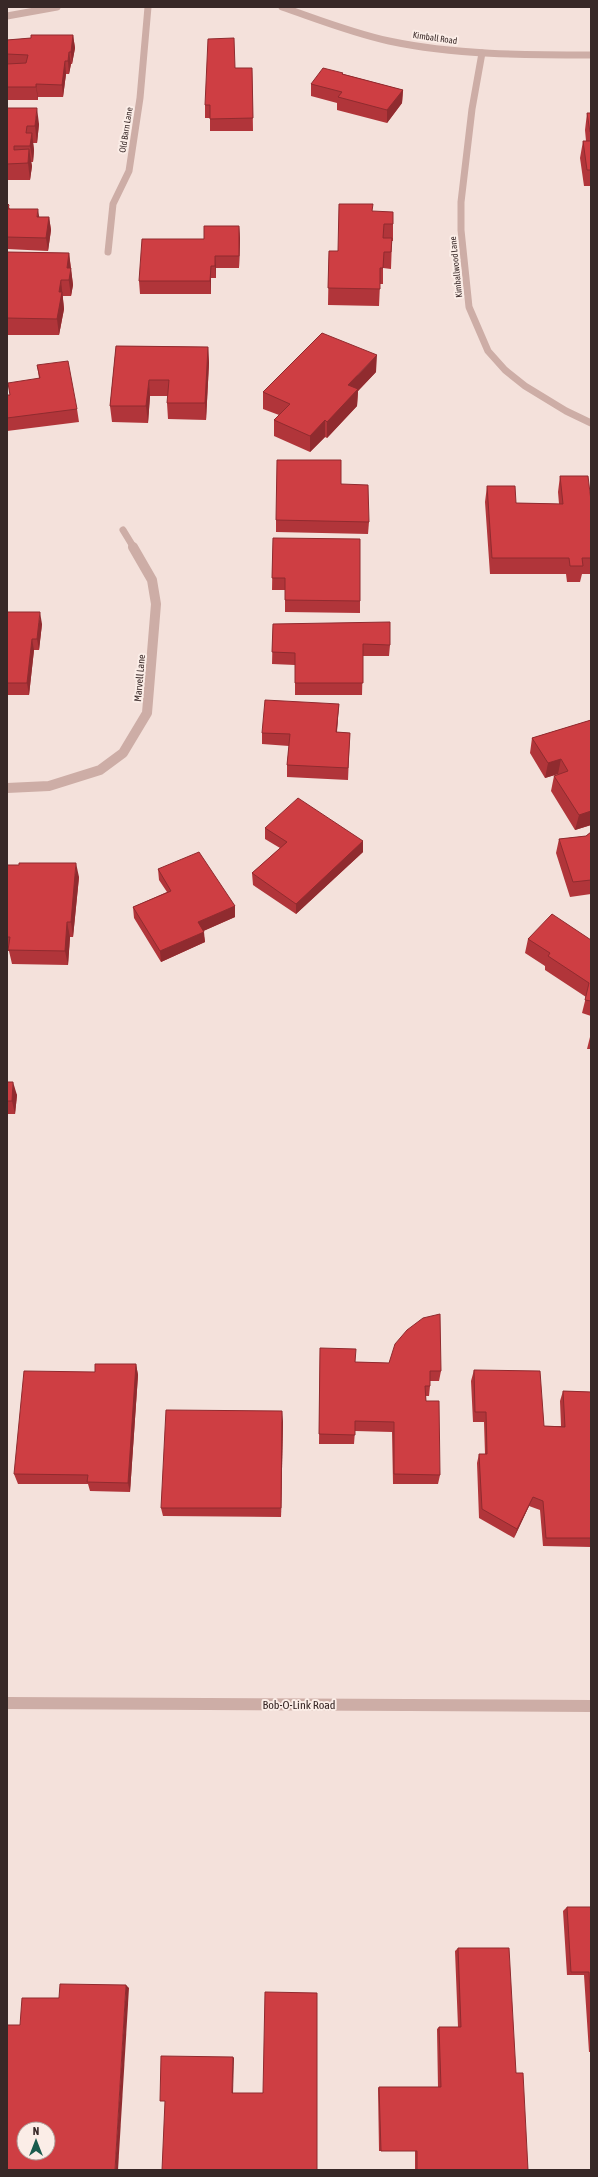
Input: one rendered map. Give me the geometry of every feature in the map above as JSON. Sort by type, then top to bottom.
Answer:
[{"type":"street","points":[[7,16],[57,7]]},
{"type":"street","name":"Old Barn Lane","points":[[108,252],[113,204],[129,171],[140,98],[148,7]]},
{"type":"street","name":"Kimball Road","points":[[282,7],[389,40],[482,53],[591,55]]},
{"type":"street","name":"Kimballwood Lane","points":[[482,53],[472,108],[461,202],[461,230],[469,307],[488,351],[505,370],[525,386],[566,411],[591,423]]},
{"type":"street","name":"Marvell Lane","points":[[7,788],[49,786],[76,779],[100,770],[123,753],[147,713],[156,604],[152,580],[123,530]]},
{"type":"street","name":"Bob-O-Link Road","points":[[7,1703],[591,1706]]},
{"type":"building","points":[[31,35],[73,35],[71,52],[69,52],[68,61],[65,61],[62,85],[36,84],[36,87],[7,87],[7,64],[26,63],[28,55],[7,54],[7,40],[31,38]]},
{"type":"building","points":[[234,38],[235,68],[252,68],[253,118],[210,119],[210,105],[205,105],[208,39]]},
{"type":"building","points":[[323,68],[403,90],[387,110],[338,97],[342,92],[311,84]]},
{"type":"building","points":[[7,108],[37,108],[35,126],[27,126],[26,133],[32,133],[30,146],[14,146],[14,150],[29,149],[28,163],[7,164]]},
{"type":"building","points":[[587,113],[591,113],[591,132],[590,132]]},
{"type":"building","points":[[583,141],[591,141],[591,170],[587,170]]},
{"type":"building","points":[[7,203],[9,205],[8,209],[38,209],[37,217],[49,217],[46,238],[7,237]]},
{"type":"building","points":[[339,204],[373,204],[372,211],[393,212],[393,224],[384,224],[383,238],[392,238],[391,252],[384,252],[383,268],[380,268],[380,289],[328,288],[329,251],[338,251]]},
{"type":"building","points":[[204,226],[239,226],[239,256],[215,256],[215,266],[211,266],[210,281],[139,281],[142,239],[204,239]]},
{"type":"building","points":[[7,252],[69,253],[67,268],[71,268],[69,280],[61,280],[59,292],[62,292],[57,319],[7,318]]},
{"type":"building","points":[[322,333],[377,355],[348,385],[358,389],[327,422],[325,420],[310,436],[274,420],[290,404],[263,392]]},
{"type":"building","points":[[116,346],[208,347],[205,403],[167,403],[169,380],[149,380],[146,406],[110,406]]},
{"type":"building","points":[[68,361],[77,409],[7,418],[7,395],[10,395],[8,383],[40,378],[37,365]]},
{"type":"building","points":[[277,460],[341,460],[341,484],[368,485],[369,522],[276,520]]},
{"type":"building","points":[[560,476],[588,476],[591,501],[591,558],[582,558],[583,566],[570,566],[569,558],[492,558],[487,486],[515,486],[516,503],[563,504]]},
{"type":"building","points":[[273,538],[360,539],[360,601],[285,600],[285,578],[272,578]]},
{"type":"building","points":[[7,612],[40,612],[37,639],[32,639],[27,683],[7,683]]},
{"type":"building","points":[[390,622],[390,645],[363,644],[363,683],[295,683],[295,653],[272,652],[273,624]]},
{"type":"building","points":[[265,700],[339,704],[336,732],[350,733],[348,768],[287,765],[290,734],[262,733]]},
{"type":"building","points":[[591,720],[591,811],[579,815],[554,776],[568,771],[561,759],[548,763],[532,738]]},
{"type":"building","points":[[298,798],[363,841],[296,904],[252,873],[287,842],[265,828]]},
{"type":"building","points":[[591,832],[591,880],[573,882],[559,839],[586,836]]},
{"type":"building","points":[[199,852],[235,906],[198,922],[204,932],[160,951],[133,907],[171,891],[158,869]]},
{"type":"building","points":[[19,863],[76,863],[71,922],[67,922],[65,951],[8,950],[10,937],[7,937],[7,865],[19,865]]},
{"type":"building","points":[[552,914],[591,940],[591,1001],[585,1000],[589,983],[548,956],[550,953],[528,939]]},
{"type":"building","points":[[7,1082],[13,1082],[12,1101],[7,1101]]},
{"type":"building","points":[[440,1314],[441,1371],[430,1371],[430,1386],[425,1386],[426,1401],[439,1401],[440,1475],[394,1474],[394,1422],[355,1421],[355,1435],[319,1434],[320,1348],[356,1349],[355,1362],[389,1363],[395,1344],[407,1330],[423,1318]]},
{"type":"building","points":[[95,1364],[136,1364],[128,1483],[87,1482],[88,1475],[14,1474],[24,1371],[95,1372]]},
{"type":"building","points":[[474,1370],[540,1371],[544,1426],[565,1427],[563,1391],[591,1392],[591,1538],[546,1538],[543,1501],[533,1497],[517,1529],[482,1509],[479,1454],[487,1454],[486,1412],[475,1412]]},
{"type":"building","points":[[166,1410],[282,1411],[281,1508],[161,1508]]},
{"type":"building","points":[[567,1907],[591,1907],[591,2005],[589,1972],[571,1972]]},
{"type":"building","points":[[458,1948],[509,1948],[516,2073],[523,2073],[528,2170],[417,2170],[417,2151],[381,2151],[379,2087],[441,2087],[439,2027],[461,2027]]},
{"type":"building","points":[[60,1984],[126,1985],[115,2170],[7,2170],[7,2025],[20,2025],[22,1998],[59,1998]]},
{"type":"building","points":[[265,1992],[317,1993],[317,2170],[162,2170],[165,2101],[160,2101],[161,2056],[233,2057],[232,2093],[263,2093]]}]
